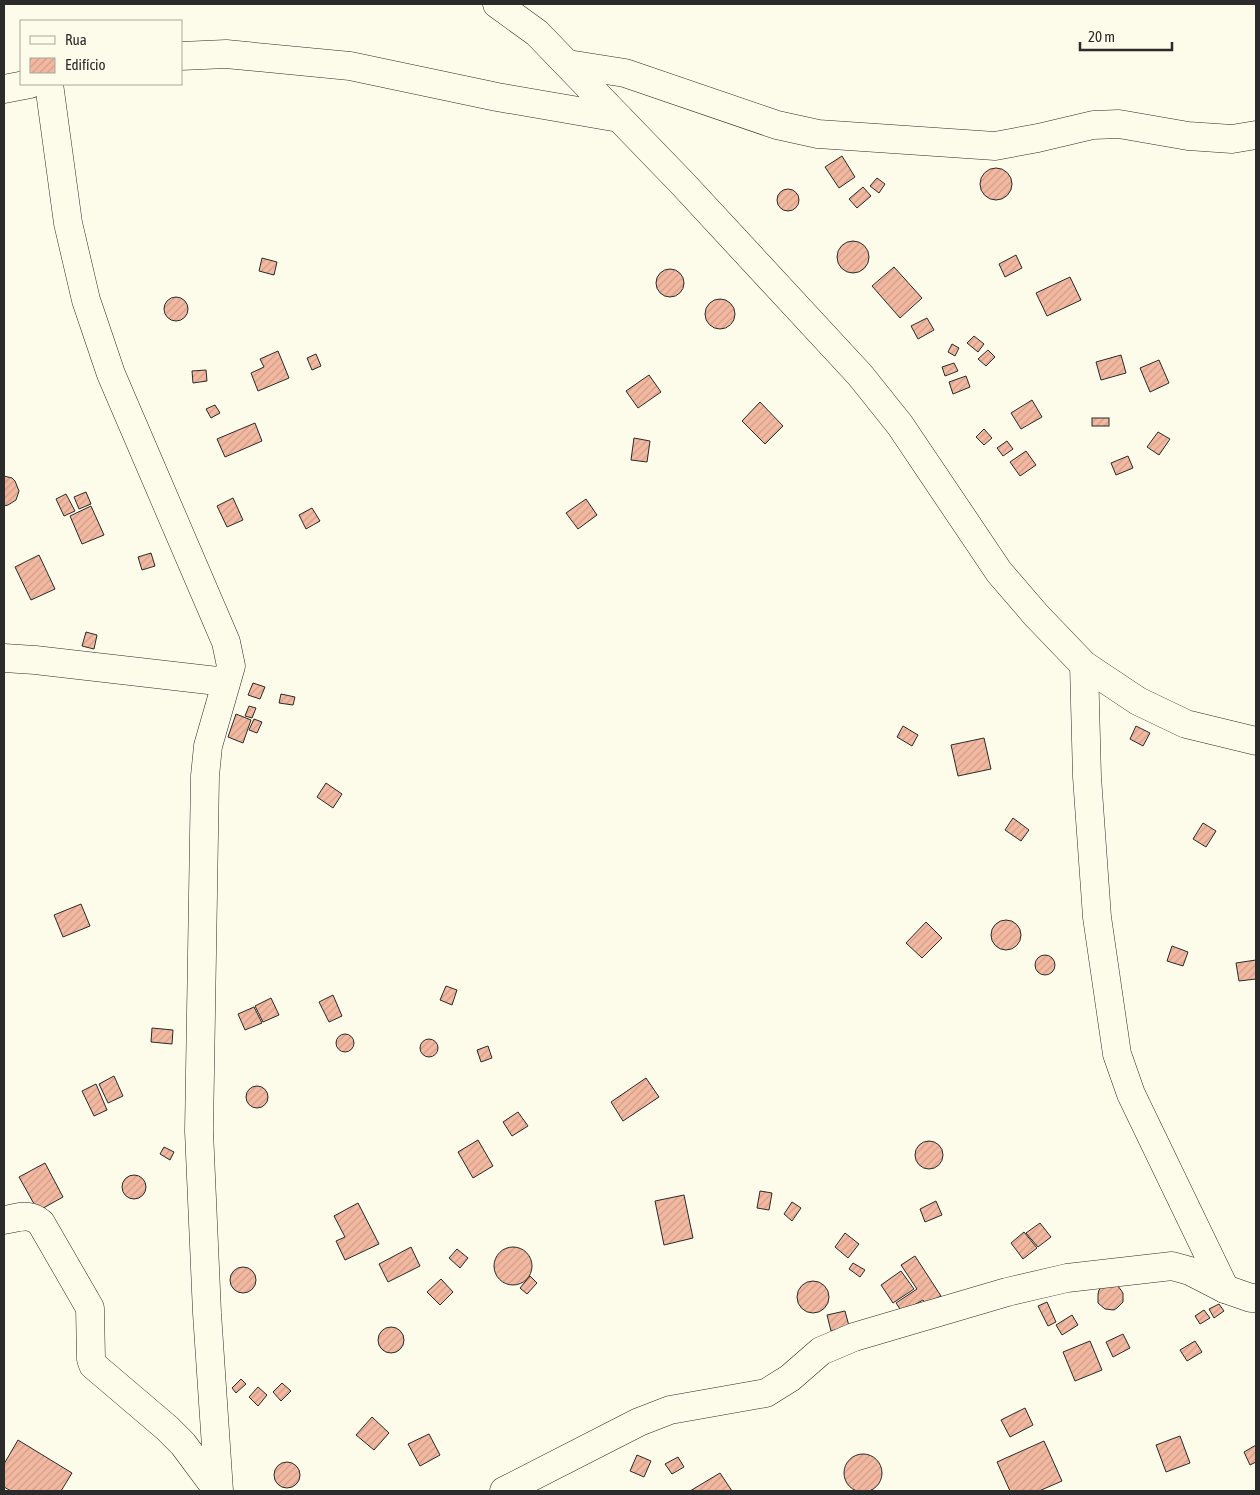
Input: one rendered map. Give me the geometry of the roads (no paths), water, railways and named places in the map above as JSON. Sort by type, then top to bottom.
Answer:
[{"type":"street","points":[[497,4],[537,33],[568,64],[683,184],[860,375],[900,426],[1000,572],[1036,615],[1084,664],[1138,701],[1186,724],[1256,742]]},
{"type":"street","points":[[182,56],[226,54],[350,66],[497,97],[619,118]]},
{"type":"street","points":[[568,64],[624,73],[777,126],[818,134],[995,146],[1094,125],[1120,124],[1188,136],[1232,139],[1256,135]]},
{"type":"street","points":[[4,89],[25,85]]},
{"type":"street","points":[[49,85],[68,223],[86,300],[111,374],[226,642],[231,666],[208,746],[205,776],[199,1131],[207,1312],[219,1491]]},
{"type":"street","points":[[4,658],[226,682]]},
{"type":"street","points":[[1084,664],[1087,777],[1097,917],[1117,1054],[1131,1094],[1225,1289]]},
{"type":"street","points":[[4,1220],[26,1216],[35,1217],[41,1223],[90,1308],[91,1358],[94,1365],[183,1444],[219,1491]]},
{"type":"street","points":[[504,1491],[639,1422],[670,1410],[766,1394],[790,1378],[821,1351],[854,1337],[1007,1292],[1067,1278],[1172,1266],[1190,1271],[1225,1289],[1256,1298]]}]
